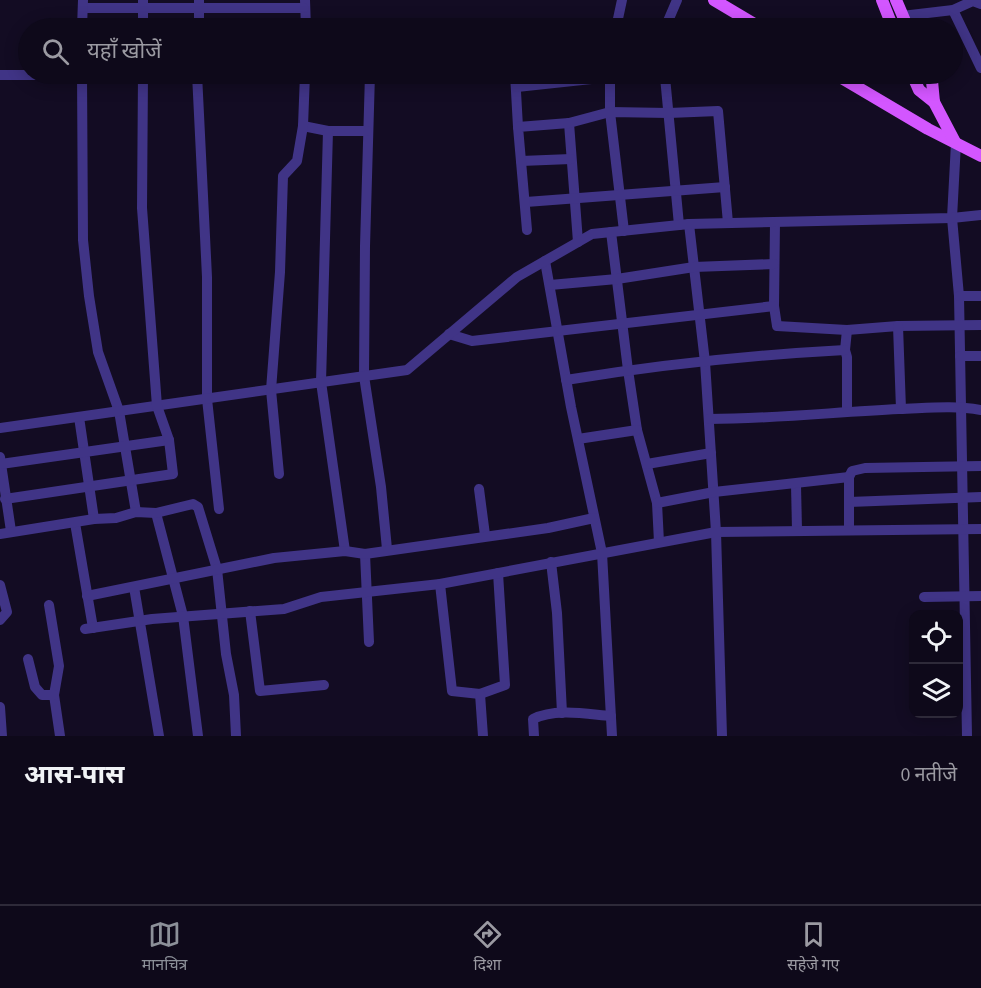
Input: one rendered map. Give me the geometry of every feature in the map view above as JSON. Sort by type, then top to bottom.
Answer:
[{"type":"main road","points":[[714,0],[744,18]]},
{"type":"main road","points":[[882,0],[889,18]]},
{"type":"main road","points":[[896,0],[902,16]]},
{"type":"main road","points":[[853,84],[981,156]]},
{"type":"main road","points":[[916,84],[919,90],[934,102]]},
{"type":"main road","points":[[931,84],[934,102],[956,143]]},
{"type":"street","points":[[618,18],[622,0]]},
{"type":"street","points":[[670,18],[677,0]]},
{"type":"street","points":[[902,16],[953,10],[973,2],[981,4]]},
{"type":"street","points":[[83,4],[305,4]]},
{"type":"street","points":[[953,10],[957,18]]},
{"type":"street","points":[[963,31],[981,68]]},
{"type":"street","points":[[0,75],[18,75]]},
{"type":"street","points":[[81,84],[83,240],[89,296],[98,352],[119,411],[136,512]]},
{"type":"street","points":[[5,499],[173,474],[169,440],[157,406],[142,208],[143,84]]},
{"type":"street","points":[[197,84],[207,277],[207,399],[219,509]]},
{"type":"street","points":[[279,474],[271,390],[280,272],[283,176],[297,161],[303,126],[305,84]]},
{"type":"street","points":[[369,84],[364,376],[381,487],[387,549]]},
{"type":"street","points":[[517,84],[527,230]]},
{"type":"street","points":[[517,87],[540,84]]},
{"type":"street","points":[[610,84],[610,112],[624,231]]},
{"type":"street","points":[[666,84],[677,191],[694,267],[705,362],[716,532],[722,736]]},
{"type":"street","points":[[518,127],[569,123],[610,112],[718,111],[728,223]]},
{"type":"street","points":[[569,123],[578,242]]},
{"type":"street","points":[[303,126],[328,131],[367,131]]},
{"type":"street","points":[[328,131],[321,382],[345,551]]},
{"type":"street","points":[[956,143],[952,218],[960,356],[967,736]]},
{"type":"street","points":[[521,161],[571,159]]},
{"type":"street","points":[[526,202],[725,187]]},
{"type":"street","points":[[0,428],[407,370],[516,277],[592,234],[684,225],[952,218],[981,215]]},
{"type":"street","points":[[775,222],[776,301],[774,306],[777,326],[780,328],[847,330],[898,326],[981,325]]},
{"type":"street","points":[[611,232],[621,324],[637,430],[657,503],[658,542]]},
{"type":"street","points":[[545,261],[566,380],[602,553],[612,736]]},
{"type":"street","points":[[550,285],[617,279],[694,267],[774,264]]},
{"type":"street","points":[[958,296],[981,296]]},
{"type":"street","points":[[449,334],[472,341],[774,306]]},
{"type":"street","points":[[898,326],[901,409]]},
{"type":"street","points":[[847,330],[845,350],[847,411]]},
{"type":"street","points":[[566,380],[628,370],[845,350]]},
{"type":"street","points":[[960,356],[981,356]]},
{"type":"street","points":[[709,419],[764,419],[847,411],[961,405],[981,410]]},
{"type":"street","points":[[79,417],[94,519]]},
{"type":"street","points":[[578,439],[637,430]]},
{"type":"street","points":[[169,440],[84,452],[1,460],[5,499],[5,533],[94,519],[116,518],[136,512],[156,513],[193,504],[198,507],[217,569],[226,654],[234,695],[236,736]]},
{"type":"street","points":[[647,464],[711,453]]},
{"type":"street","points":[[849,530],[849,477],[852,471],[866,468],[981,466]]},
{"type":"street","points":[[657,503],[714,492],[796,485],[849,477]]},
{"type":"street","points":[[796,485],[797,530]]},
{"type":"street","points":[[479,489],[484,535]]},
{"type":"street","points":[[849,502],[981,497]]},
{"type":"street","points":[[156,513],[183,616],[198,736]]},
{"type":"street","points":[[87,597],[274,558],[345,551],[365,554],[484,535],[548,528],[594,518]]},
{"type":"street","points":[[75,523],[87,597],[89,628],[183,616],[284,609],[321,597],[440,584],[716,532],[981,529]]},
{"type":"street","points":[[365,554],[369,642]]},
{"type":"street","points":[[551,562],[557,613],[562,713]]},
{"type":"street","points":[[440,584],[452,691],[480,694],[505,685],[498,573]]},
{"type":"street","points":[[0,585],[7,612],[0,620]]},
{"type":"street","points":[[134,587],[159,736]]},
{"type":"street","points":[[924,597],[981,596]]},
{"type":"street","points":[[49,605],[59,666],[54,695],[60,736]]},
{"type":"street","points":[[250,611],[260,691],[324,685]]},
{"type":"street","points":[[28,659],[35,687],[42,695],[54,695]]},
{"type":"street","points":[[480,694],[483,736]]},
{"type":"street","points":[[0,709],[2,736]]},
{"type":"street","points":[[534,736],[533,719],[562,713],[611,716]]}]
